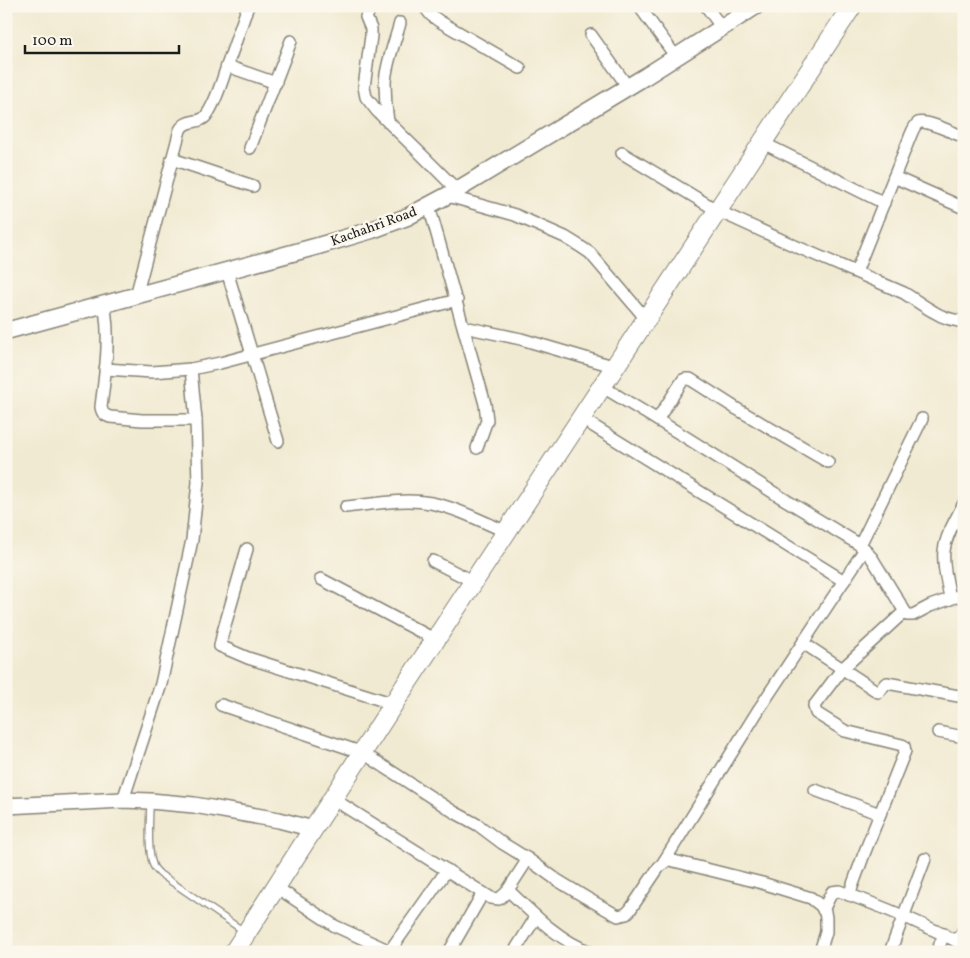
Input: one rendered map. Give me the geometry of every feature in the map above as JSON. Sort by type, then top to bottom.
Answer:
[{"type":"highway","points":[[234,952],[394,704],[852,6]]},
{"type":"main road","name":"Kachahri Road","points":[[6,331],[318,246],[372,230],[407,217],[430,206],[628,87],[756,6]]},
{"type":"street","points":[[136,296],[180,130],[188,122],[205,118],[209,113],[248,6]]},
{"type":"street","points":[[372,6],[366,17],[371,29],[371,36],[364,87],[370,103],[452,193],[515,215],[578,244],[590,253],[647,320]]},
{"type":"street","points":[[424,6],[439,21],[520,68]]},
{"type":"street","points":[[639,6],[676,57]]},
{"type":"street","points":[[706,6],[722,28]]},
{"type":"street","points":[[388,122],[385,81],[400,23]]},
{"type":"street","points":[[591,35],[628,87]]},
{"type":"street","points":[[250,148],[291,41]]},
{"type":"street","points":[[227,66],[276,83]]},
{"type":"street","points":[[856,272],[910,137],[918,123],[928,123],[964,137]]},
{"type":"street","points":[[763,143],[884,203]]},
{"type":"street","points":[[622,152],[718,211],[909,296],[934,313],[948,319],[964,322]]},
{"type":"street","points":[[172,159],[253,186]]},
{"type":"street","points":[[894,178],[964,208]]},
{"type":"street","points":[[430,206],[487,413],[478,448]]},
{"type":"street","points":[[227,271],[278,441]]},
{"type":"street","points":[[105,369],[152,372],[190,369],[220,363],[457,300]]},
{"type":"street","points":[[104,304],[107,329],[101,410],[110,417],[142,420],[196,420]]},
{"type":"street","points":[[464,327],[521,339],[616,367]]},
{"type":"street","points":[[123,800],[161,684],[192,540],[198,482],[196,420],[190,369]]},
{"type":"street","points":[[657,420],[683,380],[690,379],[828,462]]},
{"type":"street","points":[[603,387],[862,547],[872,558],[907,615],[913,615],[930,606],[964,594]]},
{"type":"street","points":[[582,419],[844,581]]},
{"type":"street","points":[[221,705],[363,754],[478,825],[557,880],[618,916],[626,914],[663,863],[759,709],[844,581],[922,420]]},
{"type":"street","points":[[346,507],[404,502],[432,503],[507,532]]},
{"type":"street","points":[[950,599],[944,565],[944,550],[947,538],[964,503]]},
{"type":"street","points":[[246,549],[220,646],[248,658],[394,704]]},
{"type":"street","points":[[433,561],[474,582]]},
{"type":"street","points":[[321,579],[436,640]]},
{"type":"street","points":[[849,894],[905,749],[902,745],[845,731],[816,713],[814,706],[842,669],[904,612]]},
{"type":"street","points":[[803,643],[878,692],[887,683],[964,697]]},
{"type":"street","points":[[938,732],[964,737]]},
{"type":"street","points":[[815,790],[880,814]]},
{"type":"street","points":[[333,799],[495,899],[502,897],[508,890],[528,860]]},
{"type":"street","points":[[6,806],[123,800],[150,801],[194,805],[279,820],[313,829]]},
{"type":"street","points":[[890,952],[925,859]]},
{"type":"street","points":[[663,863],[670,860],[784,889],[811,898],[825,912],[827,925],[820,952]]},
{"type":"street","points":[[276,887],[334,926],[390,951],[447,870]]},
{"type":"street","points":[[508,890],[536,917],[576,946],[587,951]]},
{"type":"street","points":[[823,910],[832,892],[839,891],[944,934],[960,943],[964,930]]},
{"type":"street","points":[[449,952],[483,893]]},
{"type":"street","points":[[514,952],[536,917]]},
{"type":"street","points":[[937,952],[944,934]]},
{"type":"lane","points":[[150,801],[150,842],[154,867],[160,874],[246,933]]}]
